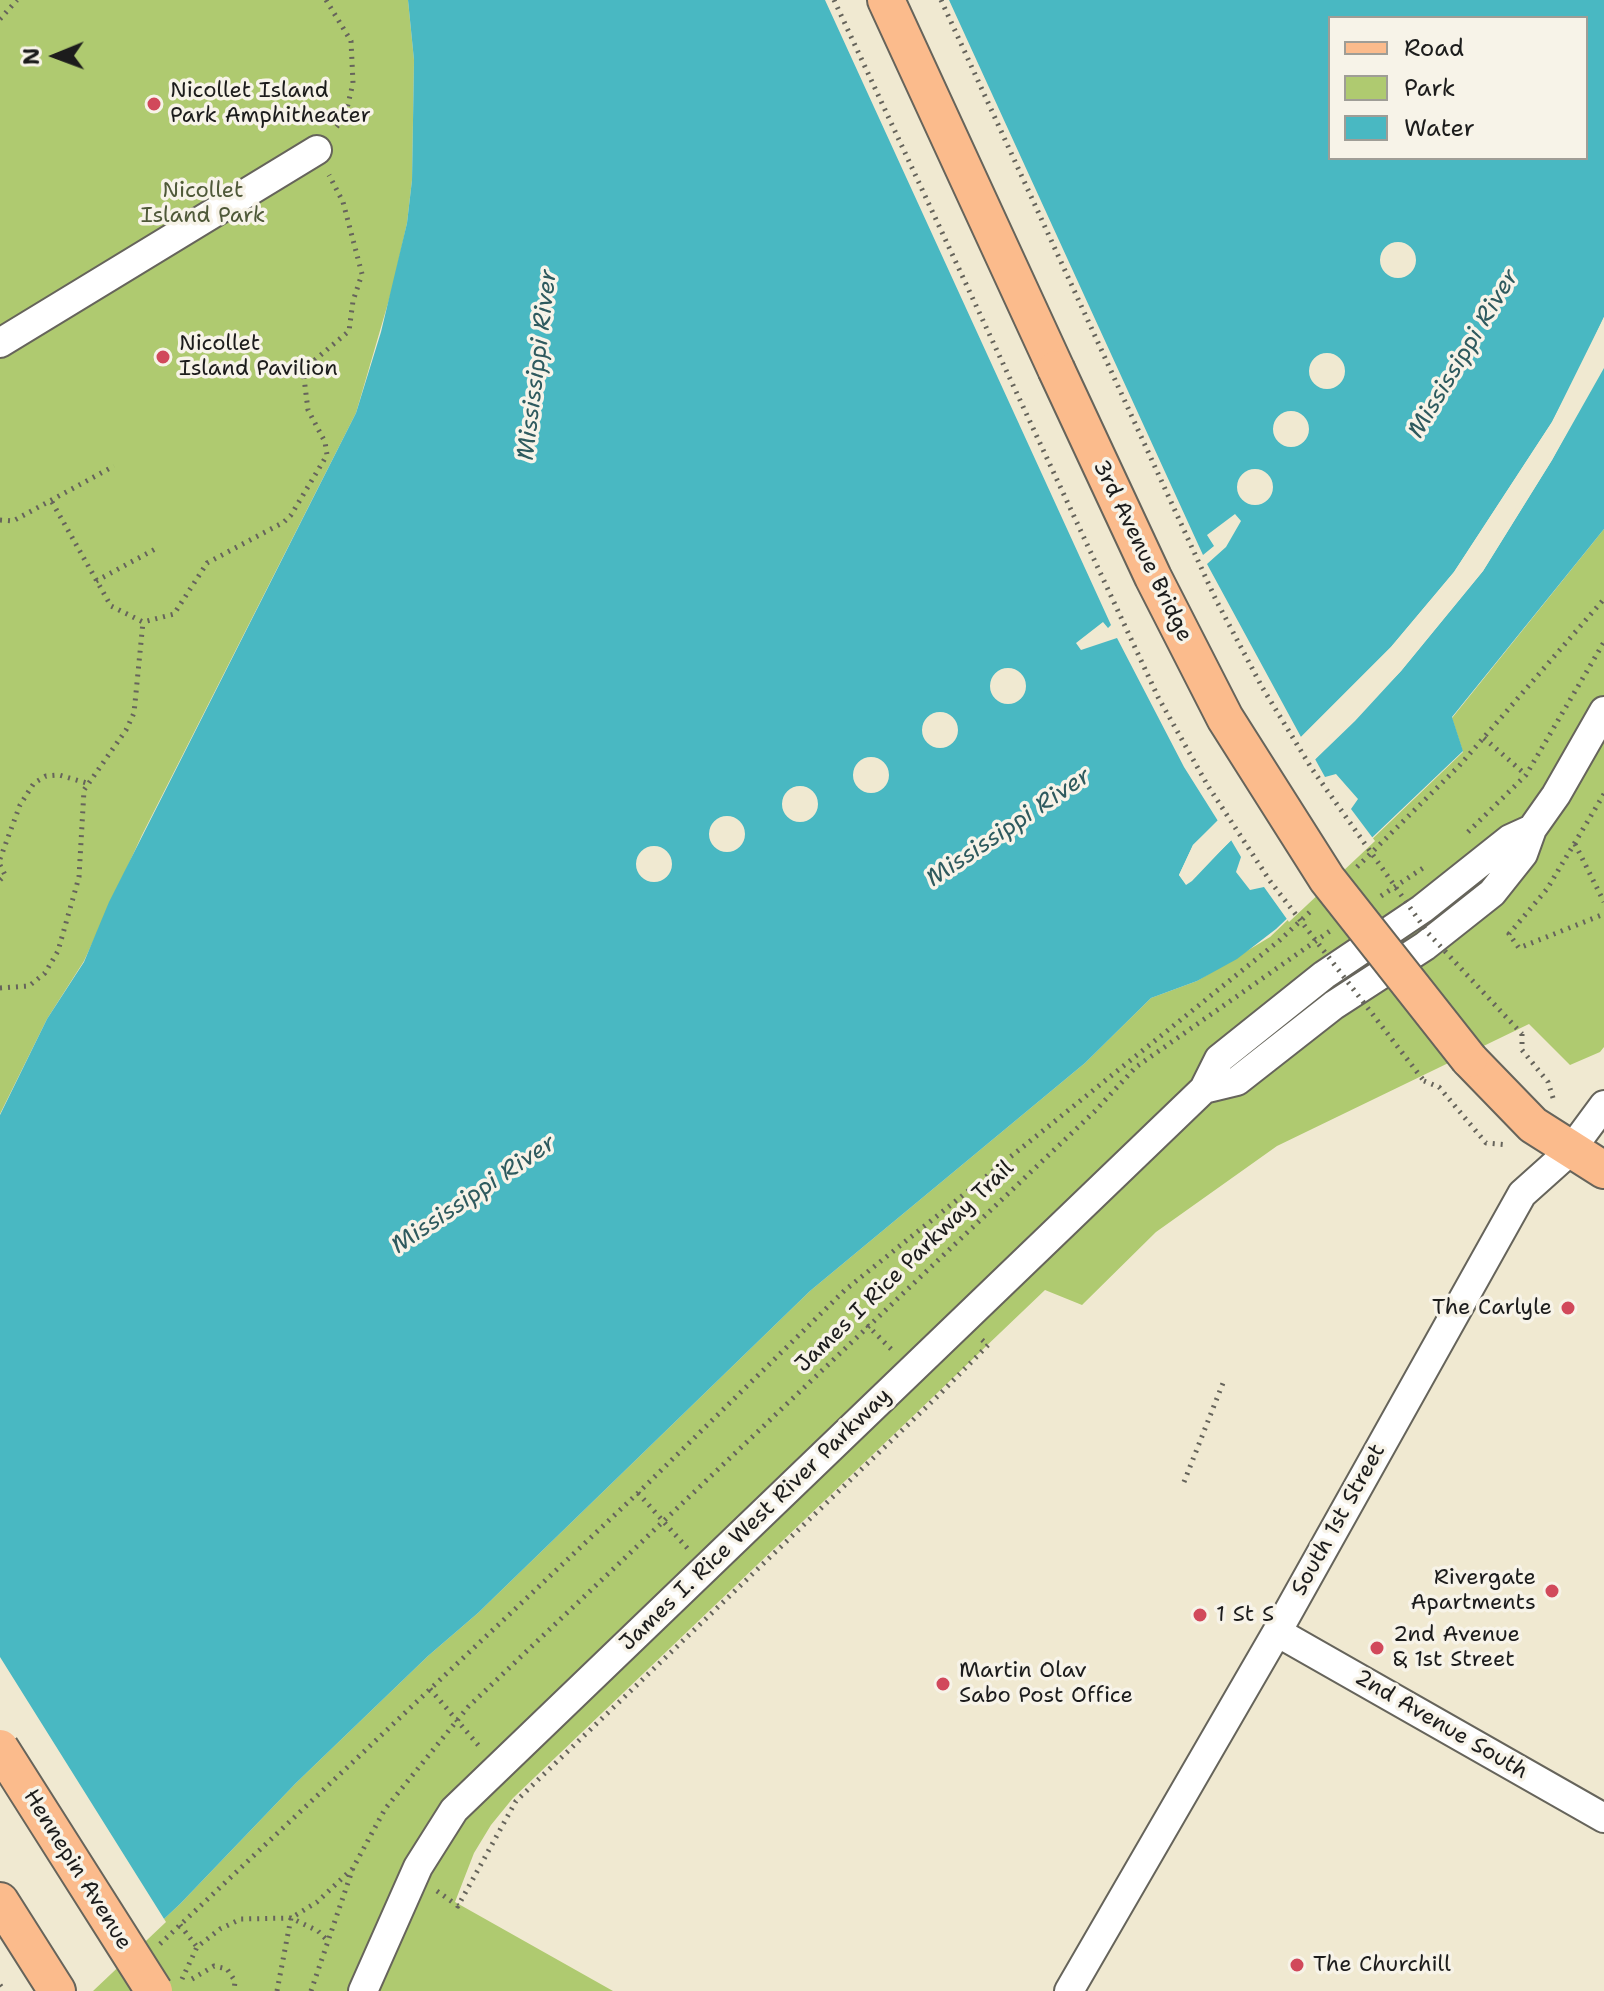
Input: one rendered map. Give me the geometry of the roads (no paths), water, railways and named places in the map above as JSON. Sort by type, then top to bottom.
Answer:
[{"type":"main road","name":"3rd Avenue Bridge","points":[[886,0],[1153,577],[1225,718],[1327,879],[1469,1059],[1533,1125],[1604,1170]]},
{"type":"main road","name":"Hennepin Avenue","points":[[0,1748],[154,1991]]},
{"type":"main road","points":[[0,1901],[57,1991]]},
{"type":"street","points":[[0,343],[317,150]]},
{"type":"street","name":"James I. Rice West River Parkway","points":[[363,1991],[418,1867],[454,1810],[1204,1089],[1237,1081],[1334,1005],[1467,916],[1512,872],[1532,829],[1556,795],[1604,711]]},
{"type":"street","name":"South 1st Street","points":[[1069,1991],[1277,1632],[1522,1194],[1570,1151],[1604,1105]]},
{"type":"street","name":"2nd Avenue South","points":[[1277,1632],[1604,1818]]},
{"type":"water","name":"Mississippi River","points":[[408,0],[1604,0],[1604,317],[1577,375],[1552,422],[1454,572],[1391,647],[1193,845],[1179,875],[1186,884],[1355,721],[1401,671],[1483,571],[1552,460],[1604,368],[1604,529],[1452,717],[1463,751],[1276,929],[1237,959],[1197,981],[1151,998],[1085,1063],[810,1291],[478,1613],[428,1656],[296,1783],[180,1904],[87,1991],[0,1991],[0,1115],[47,1019],[84,962],[109,902],[356,413],[381,332],[407,223],[412,180],[414,60]]},
{"type":"place","name":"Nicollet Island Park Amphitheater","points":[[154,104]]},
{"type":"place","name":"Nicollet Island Pavilion","points":[[163,357]]},
{"type":"place","name":"The Carlyle","points":[[1568,1308]]},
{"type":"place","name":"Rivergate Apartments","points":[[1552,1591]]},
{"type":"place","name":"1 St S","points":[[1200,1615]]},
{"type":"place","name":"2nd Avenue & 1st Street","points":[[1377,1648]]},
{"type":"place","name":"Martin Olav Sabo Post Office","points":[[943,1684]]},
{"type":"place","name":"The Churchill","points":[[1297,1965]]},
{"type":"park label","name":"Nicollet Island Park","points":[[203,204]]}]
